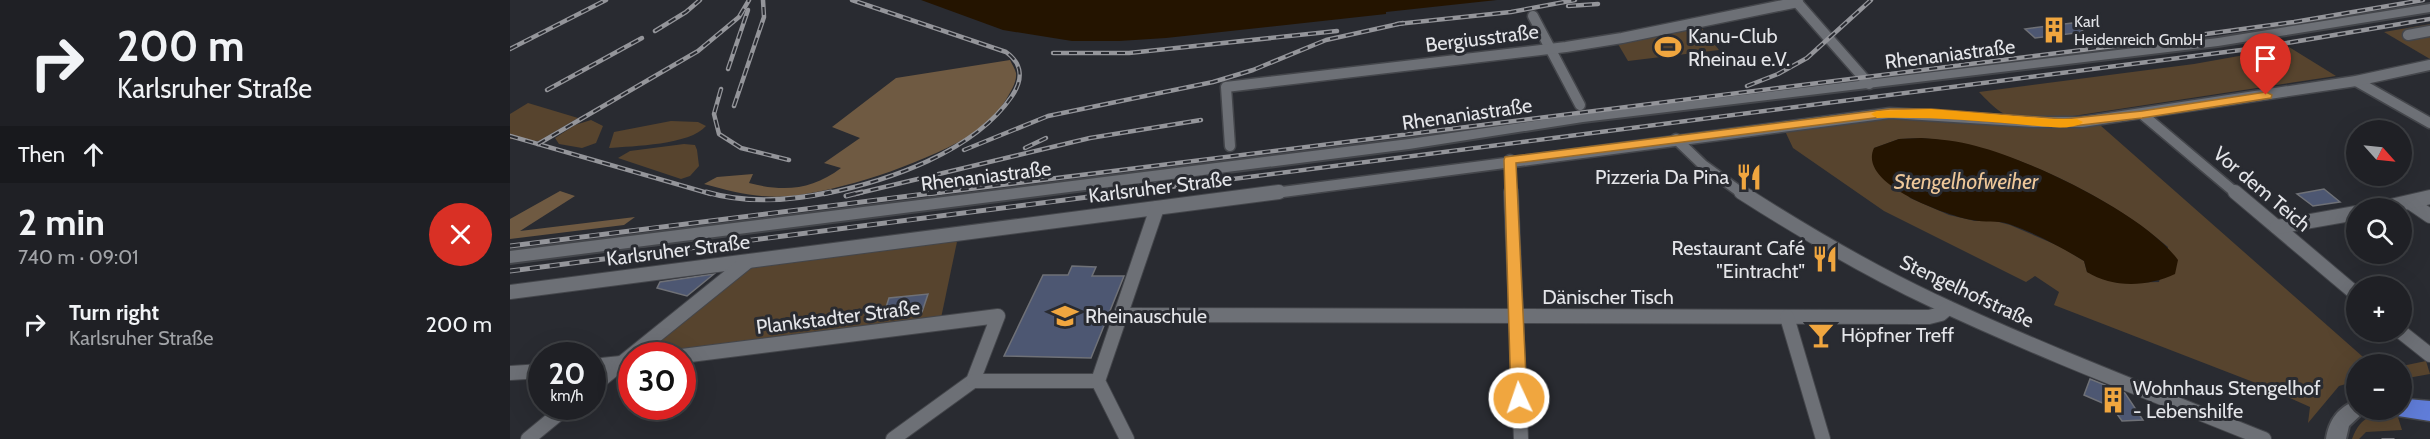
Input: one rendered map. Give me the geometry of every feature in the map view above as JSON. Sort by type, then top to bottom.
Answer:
[{"type":"street","name":"Bergiusstraße","points":[[1230,146],[1226,87],[1550,49],[1622,38],[1797,1]]},
{"type":"street","points":[[1797,1],[1869,84]]},
{"type":"street","name":"Rhenaniastraße","points":[[510,257],[1409,144],[1553,122],[2218,42],[2430,8]]},
{"type":"street","points":[[1533,16],[1580,105]]},
{"type":"street","points":[[2408,35],[2430,31]]},
{"type":"street","name":"Karlsruher Straße","points":[[510,291],[1510,160],[1890,113],[1931,113],[2064,123],[2142,114],[2356,81],[2430,65]]},
{"type":"street","points":[[2356,81],[2430,123]]},
{"type":"street","name":"Vor dem Teich","points":[[2142,114],[2346,286]]},
{"type":"street","name":"Stengelhofstraße","points":[[1676,139],[1686,151],[1708,168],[1764,206],[1851,257],[1948,308],[2264,439]]},
{"type":"street","points":[[1510,160],[1521,439]]},
{"type":"street","points":[[2412,203],[2430,197]]},
{"type":"street","points":[[2412,204],[2430,216]]},
{"type":"street","points":[[1127,439],[1098,381],[1157,208]]},
{"type":"street","points":[[2277,227],[2346,215]]},
{"type":"street","points":[[651,342],[748,261]]},
{"type":"street","name":"Dänischer Tisch","points":[[1121,315],[1929,317],[1941,314],[1948,308]]},
{"type":"street","name":"Plankstadter Straße","points":[[696,354],[998,316],[974,381]]},
{"type":"street","points":[[1787,317],[1823,439]]},
{"type":"street","points":[[2412,341],[2430,355]]},
{"type":"street","points":[[510,373],[528,371]]},
{"type":"street","points":[[893,439],[974,381],[1098,381]]},
{"type":"street","points":[[2336,439],[2337,425],[2346,415]]},
{"type":"street","points":[[528,439],[551,420]]},
{"type":"shaded area","points":[[2430,24],[2430,59],[2384,32]]},
{"type":"shaded area","name":"Kanu-Club Rheinau e.V.","points":[[1701,27],[1719,50],[1628,61],[1618,44]]},
{"type":"shaded area","points":[[2289,47],[2336,76],[2073,116],[2046,118],[2008,115],[1995,108],[1979,92],[2194,64]]},
{"type":"shaded area","points":[[1010,60],[1016,73],[1015,83],[1004,103],[985,125],[957,143],[914,163],[843,186],[799,195],[775,197],[751,195],[704,184],[717,177],[753,174],[749,183],[774,188],[797,187],[819,181],[841,168],[824,163],[860,138],[832,127],[896,78]]},
{"type":"shaded area","points":[[528,103],[578,118],[539,141],[510,139],[510,114]]},
{"type":"shaded area","points":[[1895,117],[2100,125],[2360,354],[2346,354],[2346,384],[2339,386],[2308,423],[2310,407],[2261,385],[2054,305],[2059,292],[2035,276],[2026,282],[1884,211],[1793,148],[1785,131]],"holes":[[[1921,138],[1985,150],[2052,174],[2115,208],[2143,227],[2168,247],[2159,282],[2118,283],[2087,272],[2084,261],[2061,247],[2010,225],[1949,215],[1910,198],[1874,148],[1899,139]]]},
{"type":"shaded area","points":[[591,120],[603,126],[596,143],[582,148],[559,144],[555,138],[575,125]]},
{"type":"shaded area","points":[[671,121],[698,122],[706,126],[698,132],[675,141],[609,148],[614,132]]},
{"type":"shaded area","points":[[684,144],[695,145],[699,166],[690,176],[681,179],[618,158],[630,151]]},
{"type":"shaded area","points":[[560,191],[575,196],[520,231],[635,217],[624,225],[510,239],[510,219]]},
{"type":"shaded area","points":[[958,237],[940,323],[696,354],[696,342],[650,342],[749,265]]},
{"type":"shaded area","points":[[2426,361],[2430,374],[2412,377],[2412,364]]},
{"type":"shaded area","points":[[2399,420],[2402,430],[2366,432],[2359,439],[2352,439],[2359,425],[2364,421]]},
{"type":"water","points":[[921,0],[1497,0],[1166,38],[1072,41],[1003,30]]},
{"type":"water","name":"Stengelhofweiher","points":[[1921,138],[1962,143],[1999,153],[2085,191],[2114,207],[2162,242],[2178,260],[2175,274],[2142,283],[2108,281],[2087,272],[2084,261],[2028,232],[2004,223],[1977,221],[1943,212],[1907,196],[1878,174],[1872,161],[1874,148],[1899,139]]},
{"type":"building","name":"Karl Heidenreich GmbH","points":[[2072,23],[2084,32],[2035,38],[2025,29]]},
{"type":"building","points":[[2324,189],[2340,202],[2313,206],[2297,194]]},
{"type":"building","name":"Rheinauschule","points":[[1072,266],[1096,267],[1092,276],[1124,276],[1091,358],[1004,356],[1043,275],[1068,275]]},
{"type":"building","points":[[714,274],[687,296],[657,288],[660,282]]},
{"type":"building","points":[[928,294],[922,312],[883,317],[889,298]]},
{"type":"building","name":"Wohnhaus Stengelhof - Lebenshilfe","points":[[2090,379],[2125,393],[2143,420],[2122,421],[2112,407],[2084,395]]},
{"type":"tram line","points":[[2382,439],[2394,439]]},
{"type":"railway","points":[[510,49],[606,0]]},
{"type":"railway","points":[[655,31],[686,12],[700,0]]},
{"type":"railway","points":[[538,144],[698,51],[739,17],[749,0]]},
{"type":"railway","points":[[734,106],[764,17],[763,0]]},
{"type":"railway","points":[[824,194],[902,172],[953,148],[996,116],[1016,90],[1020,72],[1016,62],[1006,52],[852,0]]},
{"type":"railway","points":[[1400,24],[1511,12],[1575,0]]},
{"type":"railway","points":[[1747,86],[1778,74],[1807,58],[1871,0]]},
{"type":"railway","points":[[929,194],[2162,40],[2294,22],[2423,0]]},
{"type":"railway","points":[[1568,6],[1598,4]]},
{"type":"railway","points":[[728,69],[748,10]]},
{"type":"railway","points":[[1116,194],[2257,48],[2430,19]]},
{"type":"railway","points":[[964,150],[1048,116],[1213,82],[1253,70],[1326,40],[1400,24]]},
{"type":"railway","points":[[1053,53],[1129,53],[1337,31]]},
{"type":"railway","points":[[547,90],[642,38]]},
{"type":"railway","points":[[721,89],[714,114],[719,134],[741,148],[789,160]]},
{"type":"railway","points":[[855,194],[1090,138],[1201,120]]},
{"type":"railway","points":[[510,136],[711,194]]},
{"type":"railway","points":[[1025,148],[1046,138]]},
{"type":"railway","points":[[706,192],[753,200],[800,197],[831,192]]},
{"type":"railway","points":[[846,196],[862,192]]},
{"type":"railway","points":[[510,246],[941,192]]},
{"type":"railway","points":[[510,271],[1127,192]]},
{"type":"slow traffic","points":[[1877,114],[1931,113],[2049,123],[2077,122]]},
{"type":"place","name":"Karl Heidenreich GmbH","points":[[2054,30]]},
{"type":"place","name":"Kanu-Club Rheinau e.V.","points":[[1668,47]]},
{"type":"place","name":"Pizzeria Da Pina","points":[[1749,177]]},
{"type":"place","name":"Restaurant Café \"Eintracht\"","points":[[1825,259]]},
{"type":"place","name":"Rheinauschule","points":[[1065,316]]},
{"type":"place","name":"Höpfner Treff","points":[[1821,335]]},
{"type":"place","name":"Wohnhaus Stengelhof - Lebenshilfe","points":[[2113,400]]},
{"type":"route","points":[[1519,398],[1510,160],[1890,113],[1931,113],[2064,123],[2266,95]]}]
